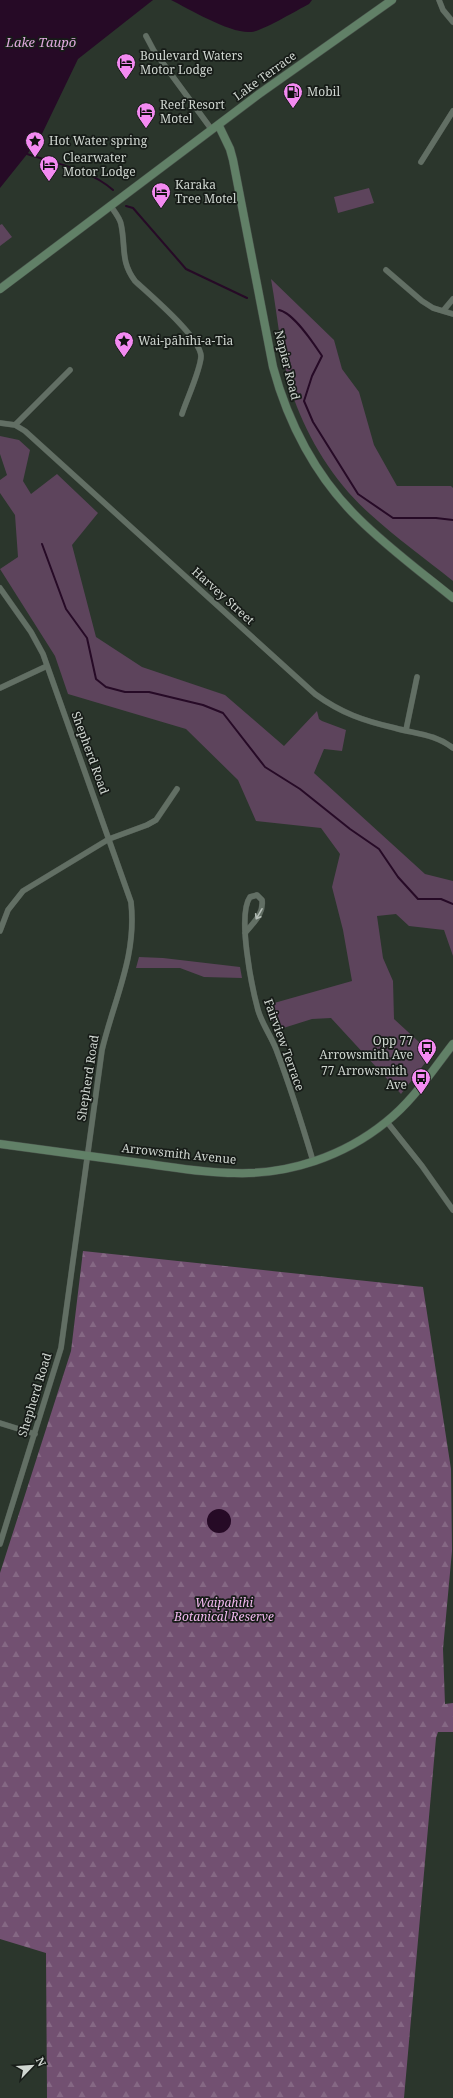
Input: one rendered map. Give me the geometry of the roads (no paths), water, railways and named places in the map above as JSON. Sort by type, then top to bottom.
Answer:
[{"type":"main road","name":"Lake Terrace","points":[[0,289],[264,90],[392,0]]},
{"type":"main road","name":"Napier Road","points":[[215,128],[223,132],[233,160],[273,367],[279,389],[295,429],[323,477],[338,498],[386,544],[453,598]]},
{"type":"main road","name":"Arrowsmith Avenue","points":[[0,1144],[235,1174],[278,1170],[313,1162],[353,1145],[387,1122],[418,1089],[453,1044]]},
{"type":"street","points":[[439,0],[443,10],[453,22]]},
{"type":"street","points":[[146,36],[154,51],[215,128]]},
{"type":"street","points":[[421,162],[453,111]]},
{"type":"street","points":[[110,205],[121,223],[125,265],[129,272],[135,281],[190,334],[199,348],[201,356],[199,365],[182,414]]},
{"type":"street","points":[[386,270],[422,301],[453,314]]},
{"type":"street","points":[[443,310],[453,299]]},
{"type":"street","points":[[15,425],[70,370]]},
{"type":"street","name":"Harvey Street","points":[[0,423],[15,425],[25,431],[315,694],[350,716],[406,730],[421,732],[437,738],[453,748]]},
{"type":"street","name":"Shepherd Road","points":[[0,588],[38,643],[47,666],[131,902],[132,930],[123,982],[108,1026],[102,1050],[61,1348],[0,1544]]},
{"type":"street","points":[[0,688],[47,666]]},
{"type":"street","points":[[406,730],[417,677]]},
{"type":"street","points":[[0,930],[8,910],[23,891],[109,839],[147,826],[156,820],[177,788]]},
{"type":"street","name":"Fairview Terrace","points":[[245,933],[260,914],[263,906],[262,900],[257,895],[250,896],[247,903],[245,933],[245,942],[259,1011],[275,1048],[313,1162]]},
{"type":"street","points":[[387,1122],[422,1166],[453,1210]]},
{"type":"street","points":[[0,1423],[35,1434]]},
{"type":"water","name":"Lake Taupō","points":[[0,0],[153,0],[78,59],[40,138],[0,188]]},
{"type":"water","points":[[171,0],[312,0],[309,4],[263,28],[251,32],[243,32],[199,15]]},
{"type":"water","points":[[219,1509],[224,1510],[230,1516],[230,1526],[224,1532],[219,1533],[214,1532],[208,1526],[207,1521],[208,1516],[214,1510]]},
{"type":"waterway","points":[[27,154],[84,172],[104,183],[113,190]]},
{"type":"waterway","points":[[126,206],[133,208],[186,269],[247,298]]},
{"type":"waterway","points":[[279,310],[285,312],[297,323],[322,356],[312,376],[304,401],[313,422],[358,494],[393,518],[436,518],[453,520]]},
{"type":"waterway","points":[[42,544],[66,609],[87,638],[96,679],[106,687],[125,692],[149,692],[203,705],[223,713],[265,767],[300,789],[350,829],[379,849],[398,877],[418,899],[441,899],[453,904]]},
{"type":"place","name":"Boulevard Waters Motor Lodge","points":[[126,80]]},
{"type":"place","name":"Mobil","points":[[293,109]]},
{"type":"place","name":"Reef Resort Motel","points":[[146,129]]},
{"type":"place","name":"Hot Water spring","points":[[35,158]]},
{"type":"place","name":"Clearwater Motor Lodge","points":[[49,182]]},
{"type":"place","name":"Karaka Tree Motel","points":[[161,209]]},
{"type":"place","name":"Wai-pāhīhī-a-Tia","points":[[124,358]]},
{"type":"place","name":"Opp 77 Arrowsmith Ave","points":[[427,1065]]},
{"type":"place","name":"77 Arrowsmith Ave","points":[[421,1095]]},
{"type":"park label","name":"Waipahihi Botanical Reserve","points":[[224,1610]]}]
